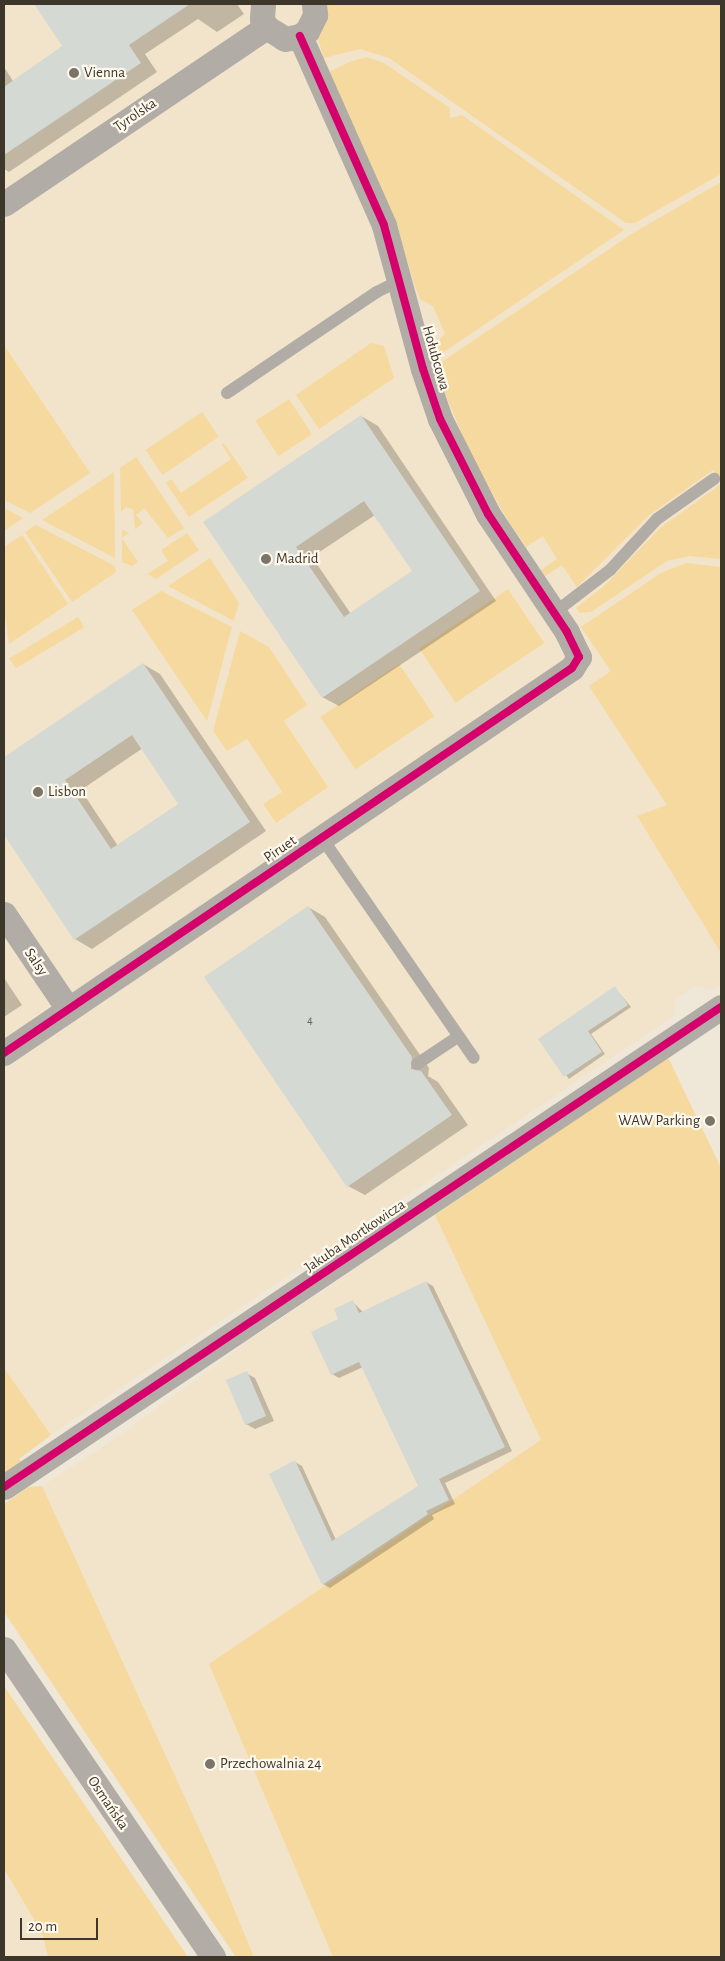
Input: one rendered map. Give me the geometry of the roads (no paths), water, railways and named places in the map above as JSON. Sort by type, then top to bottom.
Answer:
[{"type":"street","points":[[264,15],[285,38],[300,36],[313,23],[314,4]]},
{"type":"street","name":"Tyrolska","points":[[4,204],[264,15]]},
{"type":"street","name":"Hołubcowa","points":[[300,36],[384,225],[401,280],[422,370],[464,471],[576,649],[578,657],[572,668]]},
{"type":"street","name":"Piruet","points":[[4,1053],[572,668]]},
{"type":"street","name":"Salsy","points":[[4,914],[68,1010]]},
{"type":"street","name":"Jakuba Mortkowicza","points":[[4,1487],[721,1007]]},
{"type":"street","name":"Osmańska","points":[[4,1649],[213,1957]]},
{"type":"lane","points":[[227,393],[377,292],[401,280]]},
{"type":"lane","points":[[554,613],[610,570],[657,519],[714,479]]},
{"type":"lane","points":[[322,838],[474,1058]]},
{"type":"lane","points":[[417,1064],[459,1036]]},
{"type":"place","name":"Vienna","points":[[74,73]]},
{"type":"place","name":"Madrid","points":[[266,559]]},
{"type":"place","name":"Lisbon","points":[[38,792]]},
{"type":"place","name":"WAW Parking","points":[[710,1121]]},
{"type":"place","name":"Przechowalnia 24","points":[[210,1764]]}]
